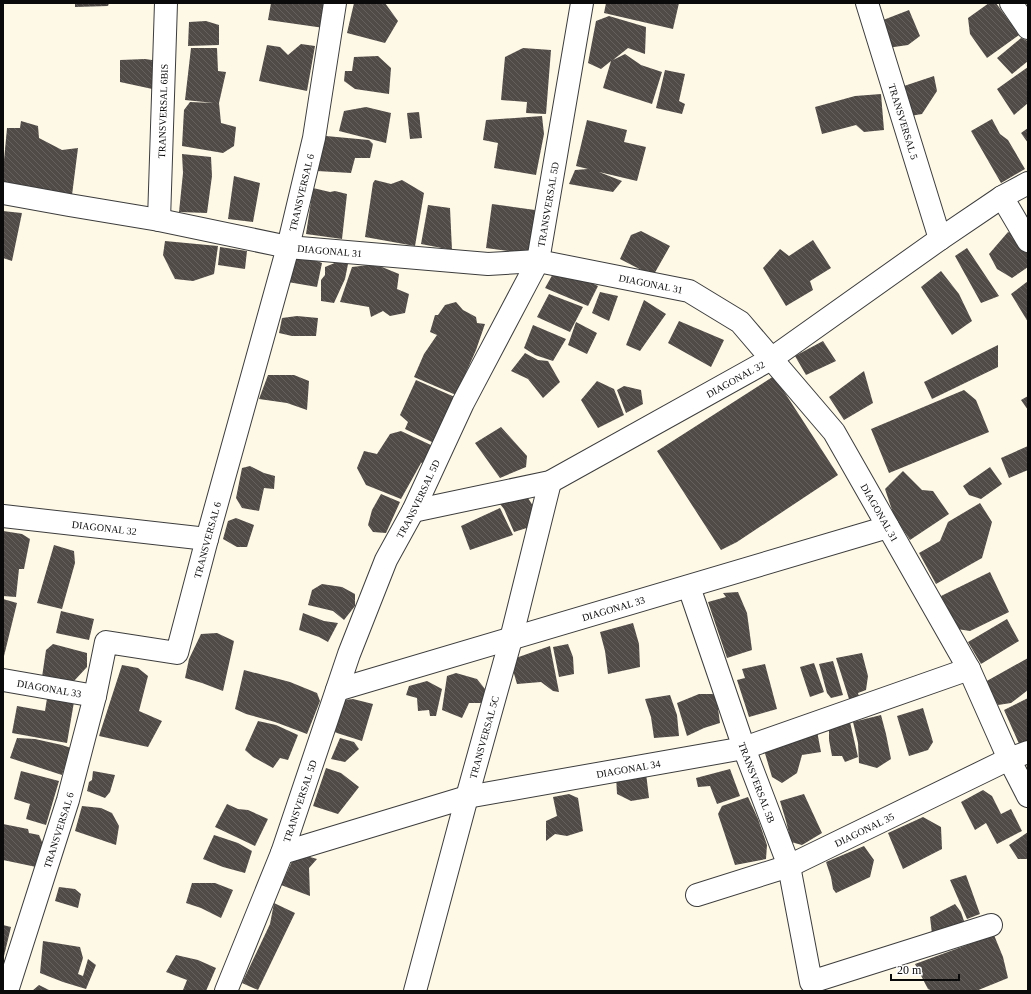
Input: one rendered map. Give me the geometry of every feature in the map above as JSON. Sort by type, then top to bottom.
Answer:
[{"type":"street","name":"TRANSVERSAL 6BIS","points":[[159,220],[166,3]]},
{"type":"street","name":"TRANSVERSAL 6","points":[[7,991],[68,800],[95,696],[106,642],[177,653],[288,247],[314,138],[335,3]]},
{"type":"street","name":"TRANSVERSAL 5D","points":[[226,991],[282,853],[349,654],[386,560],[412,511],[463,403],[538,262],[582,3]]},
{"type":"street","name":"TRANSVERSAL 5","points":[[867,3],[940,239]]},
{"type":"street","points":[[1011,3],[1028,28]]},
{"type":"street","name":"DIAGONAL 32","points":[[412,511],[550,482],[771,359],[940,239],[1002,197],[1028,183]]},
{"type":"street","name":"DIAGONAL 31","points":[[3,193],[159,220],[288,247],[488,264],[538,262],[689,291],[740,322],[834,432],[1019,756],[1028,796]]},
{"type":"street","points":[[1002,197],[1028,241]]},
{"type":"street","name":"TRANSVERSAL 5C","points":[[415,991],[511,639],[550,482]]},
{"type":"street","name":"DIAGONAL 32","points":[[3,516],[207,539]]},
{"type":"street","name":"DIAGONAL 33","points":[[337,690],[888,527]]},
{"type":"street","name":"TRANSVERSAL 5B","points":[[689,587],[744,748],[789,866],[812,982],[991,925]]},
{"type":"street","name":"DIAGONAL 34","points":[[282,853],[467,797],[744,748],[969,669]]},
{"type":"street","name":"DIAGONAL 33","points":[[3,680],[95,696]]},
{"type":"street","name":"DIAGONAL 35","points":[[697,895],[789,866],[1019,756]]},
{"type":"building","points":[[75,3],[109,3],[108,6],[75,7]]},
{"type":"building","points":[[271,3],[325,3],[324,28],[268,20]]},
{"type":"building","points":[[354,3],[385,3],[398,21],[385,43],[347,33]]},
{"type":"building","points":[[606,3],[679,3],[673,29],[604,13]]},
{"type":"building","points":[[989,3],[996,3],[1019,35],[987,58],[970,34],[968,18]]},
{"type":"building","points":[[909,10],[920,36],[908,45],[887,48],[878,22]]},
{"type":"building","points":[[609,16],[646,27],[645,54],[628,48],[613,60],[625,54],[641,65],[662,72],[652,104],[603,88],[611,61],[601,69],[588,63],[596,21]]},
{"type":"building","points":[[206,21],[219,25],[219,45],[188,46],[189,22]]},
{"type":"building","points":[[1021,38],[1028,41],[1028,61],[1012,74],[997,58]]},
{"type":"building","points":[[301,44],[315,46],[307,91],[259,81],[267,45],[280,47],[288,55]]},
{"type":"building","points":[[191,48],[217,48],[218,71],[226,72],[219,103],[221,123],[236,127],[234,146],[223,153],[182,146],[184,110],[190,102],[214,103],[185,100]]},
{"type":"building","points":[[523,48],[551,50],[546,114],[526,113],[527,102],[501,100],[505,57]]},
{"type":"building","points":[[378,56],[391,68],[389,94],[355,89],[344,81],[345,71],[352,71],[354,57]]},
{"type":"building","points":[[145,59],[159,61],[157,90],[120,82],[120,60]]},
{"type":"building","points":[[1028,67],[1028,103],[1014,115],[997,89]]},
{"type":"building","points":[[665,70],[685,74],[679,101],[685,104],[682,114],[656,108]]},
{"type":"building","points":[[934,76],[937,91],[922,114],[910,116],[901,87]]},
{"type":"building","points":[[881,94],[884,130],[864,132],[856,125],[822,134],[815,107],[855,96]]},
{"type":"building","points":[[366,107],[391,113],[386,143],[339,131],[344,111]]},
{"type":"building","points":[[419,112],[422,138],[410,139],[407,113]]},
{"type":"building","points":[[542,116],[544,134],[536,175],[494,168],[498,143],[483,140],[486,120]]},
{"type":"building","points":[[992,119],[1000,134],[1008,140],[1025,169],[1001,183],[971,131]]},
{"type":"building","points":[[587,120],[627,130],[624,142],[646,147],[637,181],[599,172],[622,181],[613,192],[569,184],[575,170],[588,169],[576,166]]},
{"type":"building","points":[[21,121],[38,126],[39,138],[62,150],[78,148],[72,195],[3,184],[7,128],[20,128]]},
{"type":"building","points":[[1028,128],[1028,143],[1021,133]]},
{"type":"building","points":[[326,136],[369,140],[373,144],[370,158],[355,158],[351,173],[317,171]]},
{"type":"building","points":[[182,154],[211,157],[212,176],[207,213],[179,212],[183,173]]},
{"type":"building","points":[[234,176],[260,183],[253,222],[228,219]]},
{"type":"building","points":[[375,180],[391,184],[402,180],[424,193],[415,246],[365,237],[373,183]]},
{"type":"building","points":[[313,188],[347,194],[342,239],[306,234]]},
{"type":"building","points":[[492,204],[535,210],[529,254],[486,248]]},
{"type":"building","points":[[428,205],[450,208],[452,250],[421,244]]},
{"type":"building","points":[[3,211],[22,213],[12,261],[3,258]]},
{"type":"building","points":[[641,231],[670,246],[653,276],[620,259],[631,235]]},
{"type":"building","points":[[1008,232],[1020,239],[1028,253],[1028,267],[1012,278],[997,269],[989,254]]},
{"type":"building","points":[[813,240],[831,268],[810,281],[813,290],[786,306],[763,268],[780,249],[789,256]]},
{"type":"building","points":[[165,241],[218,246],[214,274],[193,281],[175,279],[163,255]]},
{"type":"building","points":[[220,247],[247,251],[245,269],[218,265]]},
{"type":"building","points":[[967,248],[999,296],[981,303],[955,256]]},
{"type":"building","points":[[288,257],[309,258],[322,263],[317,287],[282,281]]},
{"type":"building","points":[[337,262],[348,264],[345,279],[334,303],[321,301],[321,280],[325,275],[325,267]]},
{"type":"building","points":[[369,265],[382,267],[399,274],[397,289],[409,294],[405,313],[390,316],[383,311],[371,317],[369,307],[340,302],[352,267]]},
{"type":"building","points":[[941,271],[959,294],[972,321],[952,335],[921,287]]},
{"type":"building","points":[[554,272],[577,276],[598,286],[588,306],[545,288]]},
{"type":"building","points":[[1028,281],[1028,322],[1011,294]]},
{"type":"building","points":[[600,292],[618,296],[609,321],[592,313]]},
{"type":"building","points":[[549,294],[583,307],[570,332],[537,317]]},
{"type":"building","points":[[644,300],[666,314],[640,351],[626,345]]},
{"type":"building","points":[[456,302],[463,310],[476,317],[477,323],[485,324],[476,350],[456,395],[414,377],[424,354],[437,335],[430,332],[435,315],[438,315],[445,305]]},
{"type":"building","points":[[297,316],[318,318],[316,336],[292,336],[279,333],[282,318]]},
{"type":"building","points":[[679,321],[724,340],[711,367],[668,343]]},
{"type":"building","points":[[576,322],[597,333],[587,354],[568,345]]},
{"type":"building","points":[[533,325],[566,339],[553,361],[535,355],[524,348]]},
{"type":"building","points":[[823,341],[836,361],[806,375],[795,356]]},
{"type":"building","points":[[998,345],[998,367],[932,399],[924,382]]},
{"type":"building","points":[[525,353],[538,360],[548,361],[560,382],[543,398],[528,379],[511,371]]},
{"type":"building","points":[[864,371],[873,403],[844,420],[829,397]]},
{"type":"building","points":[[268,375],[294,375],[309,381],[307,410],[287,403],[259,399]]},
{"type":"building","points":[[774,376],[838,475],[737,542],[721,550],[657,451]]},
{"type":"building","points":[[416,380],[457,398],[434,443],[405,429],[408,422],[400,415]]},
{"type":"building","points":[[597,381],[614,389],[624,415],[598,428],[581,400]]},
{"type":"building","points":[[624,386],[641,390],[643,404],[626,413],[617,390]]},
{"type":"building","points":[[964,390],[976,400],[989,432],[889,473],[871,429]]},
{"type":"building","points":[[1028,396],[1028,410],[1021,400]]},
{"type":"building","points":[[501,427],[527,456],[526,467],[500,478],[475,443]]},
{"type":"building","points":[[401,431],[433,446],[425,462],[421,463],[401,499],[366,485],[357,468],[364,451],[377,454],[390,434]]},
{"type":"building","points":[[1028,446],[1028,470],[1009,478],[1001,458]]},
{"type":"building","points":[[250,466],[264,473],[275,476],[274,489],[264,488],[259,511],[242,508],[236,498],[242,468]]},
{"type":"building","points":[[990,467],[1002,484],[981,499],[969,495],[963,486]]},
{"type":"building","points":[[903,471],[922,490],[933,491],[949,514],[910,540],[894,516],[885,489]]},
{"type":"building","points":[[381,494],[400,502],[386,533],[373,532],[368,525],[372,510]]},
{"type":"building","points":[[526,495],[537,512],[536,525],[514,532],[504,509],[500,504]]},
{"type":"building","points":[[980,503],[992,522],[982,558],[936,584],[919,553],[940,541],[948,522]]},
{"type":"building","points":[[500,508],[513,535],[470,550],[461,526]]},
{"type":"building","points":[[236,518],[254,525],[247,547],[237,547],[223,539],[228,521]]},
{"type":"building","points":[[3,531],[22,534],[30,539],[24,569],[19,569],[16,597],[3,596]]},
{"type":"building","points":[[54,545],[74,551],[75,563],[62,609],[37,603]]},
{"type":"building","points":[[990,572],[1009,612],[970,631],[957,629],[941,596]]},
{"type":"building","points":[[322,584],[342,587],[355,594],[355,606],[344,620],[333,611],[308,605],[312,590]]},
{"type":"building","points":[[738,592],[747,613],[752,650],[727,658],[708,602],[726,597],[723,593]]},
{"type":"building","points":[[3,599],[17,603],[4,656],[3,656]]},
{"type":"building","points":[[61,611],[94,619],[89,640],[56,633]]},
{"type":"building","points":[[303,613],[324,621],[338,623],[328,642],[299,630]]},
{"type":"building","points":[[1007,619],[1019,641],[981,664],[968,642]]},
{"type":"building","points":[[633,623],[639,644],[640,667],[608,674],[605,651],[600,632]]},
{"type":"building","points":[[217,633],[234,641],[223,691],[185,678],[189,659],[201,634]]},
{"type":"building","points":[[53,644],[87,653],[87,667],[74,681],[42,677],[46,650]]},
{"type":"building","points":[[568,644],[573,657],[574,674],[559,677],[553,647]]},
{"type":"building","points":[[550,646],[559,692],[553,691],[541,682],[517,684],[510,660]]},
{"type":"building","points":[[862,653],[868,676],[866,690],[858,693],[860,700],[850,702],[836,658]]},
{"type":"building","points":[[1028,658],[1028,690],[1011,703],[998,705],[985,682]]},
{"type":"building","points":[[833,661],[843,695],[831,698],[827,693],[819,664]]},
{"type":"building","points":[[814,663],[824,692],[810,697],[800,667]]},
{"type":"building","points":[[765,664],[777,709],[749,717],[737,680],[745,678],[742,669]]},
{"type":"building","points":[[122,665],[138,668],[148,676],[139,711],[162,721],[148,747],[99,736]]},
{"type":"building","points":[[244,670],[290,682],[317,693],[320,701],[307,734],[235,709]]},
{"type":"building","points":[[456,673],[477,679],[485,689],[483,703],[469,703],[462,718],[442,710],[447,676]]},
{"type":"building","points":[[427,681],[442,689],[436,716],[430,716],[429,710],[418,711],[417,698],[406,695],[409,686]]},
{"type":"building","points":[[48,692],[75,696],[67,743],[12,733],[17,706],[45,711]]},
{"type":"building","points":[[699,694],[716,694],[720,723],[704,728],[687,736],[677,703]]},
{"type":"building","points":[[670,695],[677,715],[679,736],[654,738],[651,717],[645,699]]},
{"type":"building","points":[[1028,698],[1028,743],[1020,746],[1004,710]]},
{"type":"building","points":[[353,699],[373,704],[362,741],[328,729],[343,700]]},
{"type":"building","points":[[923,708],[933,742],[928,750],[909,756],[897,716]]},
{"type":"building","points":[[881,715],[891,759],[877,768],[859,763],[858,743],[853,722]]},
{"type":"building","points":[[258,721],[276,725],[298,735],[288,760],[280,758],[273,768],[253,757],[245,750]]},
{"type":"building","points":[[850,722],[858,757],[845,762],[842,756],[832,756],[829,740],[829,725]]},
{"type":"building","points":[[817,731],[821,752],[802,755],[797,773],[782,783],[772,777],[764,750]]},
{"type":"building","points":[[17,738],[35,739],[71,748],[62,775],[10,758]]},
{"type":"building","points":[[340,738],[354,742],[359,749],[345,762],[331,759]]},
{"type":"building","points":[[326,768],[341,773],[359,787],[338,814],[313,806]]},
{"type":"building","points":[[730,769],[740,796],[717,804],[710,786],[698,787],[696,778]]},
{"type":"building","points":[[21,771],[59,781],[46,825],[26,819],[30,804],[14,799]]},
{"type":"building","points":[[93,771],[115,775],[110,792],[105,798],[87,791],[89,782],[92,780]]},
{"type":"building","points":[[646,773],[649,798],[631,801],[617,794],[616,776]]},
{"type":"building","points":[[983,790],[992,796],[1001,814],[1011,809],[1022,831],[997,844],[986,823],[975,830],[961,802]]},
{"type":"building","points":[[569,794],[578,798],[583,831],[567,836],[555,834],[546,841],[546,821],[557,816],[553,797]]},
{"type":"building","points":[[804,794],[822,833],[802,845],[791,842],[780,801]]},
{"type":"building","points":[[748,797],[758,819],[767,845],[766,859],[735,865],[718,814],[722,806]]},
{"type":"building","points":[[227,804],[238,809],[248,810],[268,819],[255,846],[215,827]]},
{"type":"building","points":[[82,806],[101,808],[112,813],[119,826],[116,845],[75,831]]},
{"type":"building","points":[[923,817],[941,827],[942,849],[903,869],[888,833]]},
{"type":"building","points":[[3,824],[28,829],[29,833],[39,835],[45,849],[41,868],[3,860]]},
{"type":"building","points":[[1028,832],[1028,859],[1018,859],[1009,845]]},
{"type":"building","points":[[214,835],[238,843],[252,851],[245,873],[223,867],[203,859]]},
{"type":"building","points":[[864,846],[874,860],[870,877],[836,893],[833,889],[826,862]]},
{"type":"building","points":[[296,853],[317,859],[309,868],[310,896],[281,885]]},
{"type":"building","points":[[966,875],[980,914],[967,919],[950,880]]},
{"type":"building","points":[[192,883],[215,883],[233,890],[221,918],[201,908],[186,903]]},
{"type":"building","points":[[59,887],[75,889],[81,894],[78,908],[55,901]]},
{"type":"building","points":[[274,903],[295,913],[258,990],[242,983],[270,924]]},
{"type":"building","points":[[955,904],[961,912],[965,924],[932,934],[930,917]]},
{"type":"building","points":[[3,925],[11,927],[4,956],[3,956]]},
{"type":"building","points":[[994,935],[1003,957],[1008,978],[976,991],[932,991],[928,989],[915,964]]},
{"type":"building","points":[[43,941],[80,947],[83,958],[78,974],[83,976],[88,959],[96,965],[86,989],[40,973]]},
{"type":"building","points":[[176,955],[198,960],[216,968],[206,991],[183,990],[187,980],[166,972]]},
{"type":"building","points":[[39,985],[51,991],[32,991]]}]
